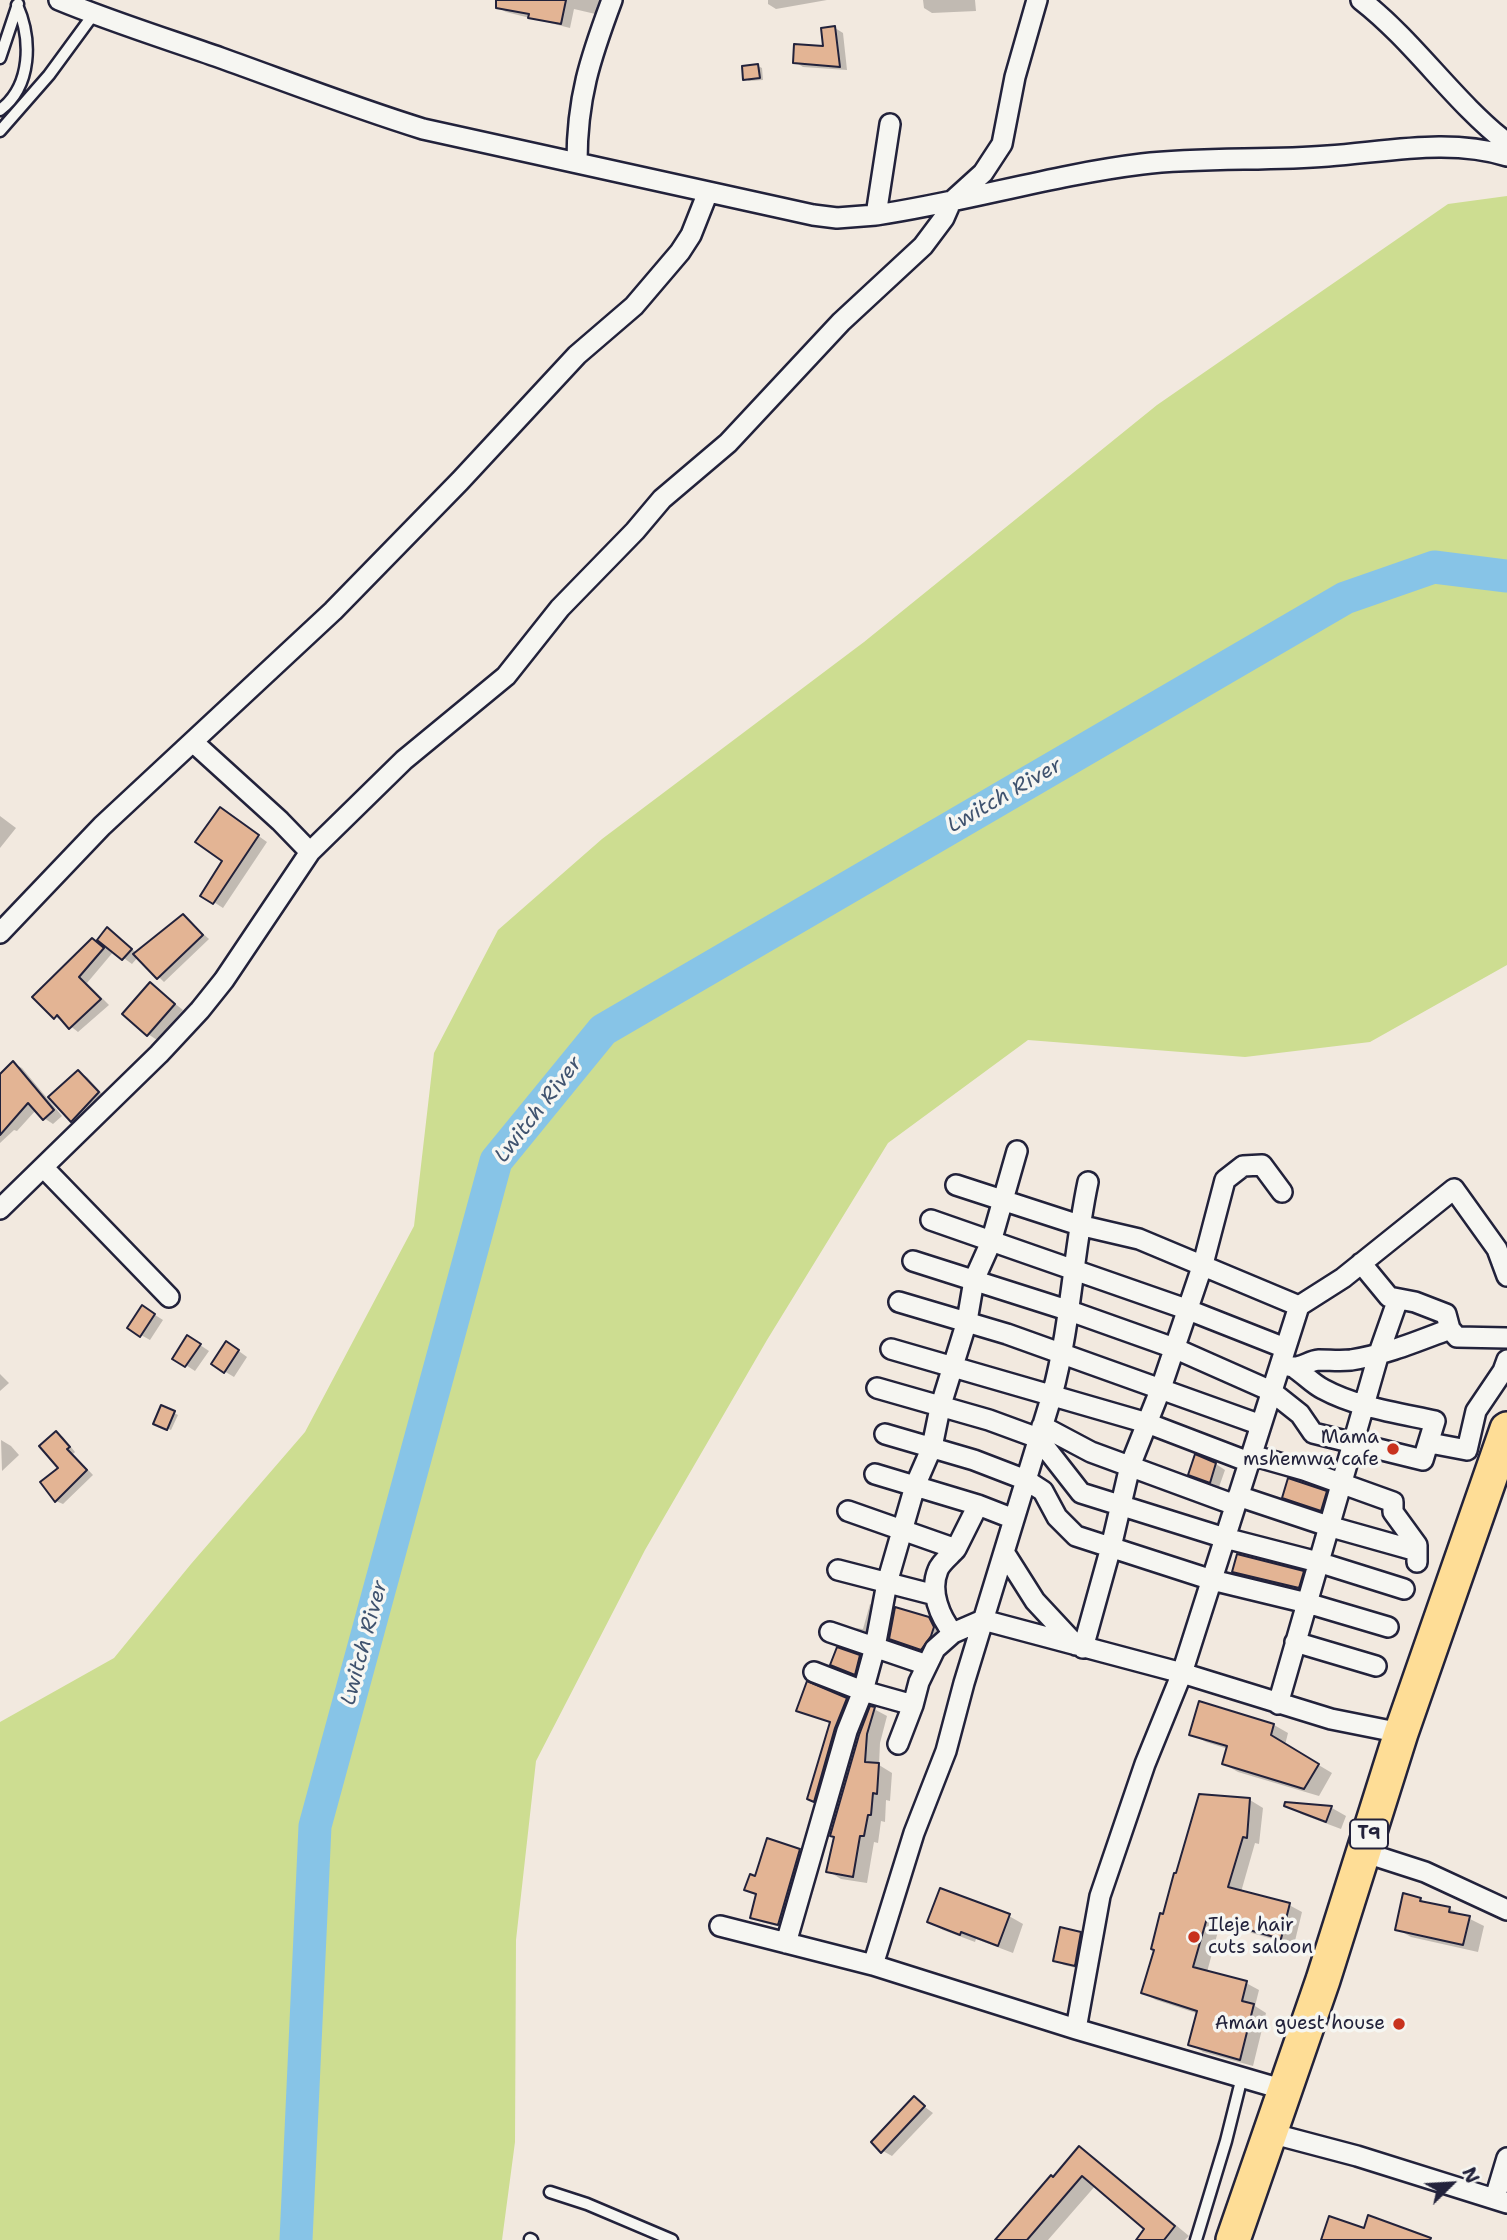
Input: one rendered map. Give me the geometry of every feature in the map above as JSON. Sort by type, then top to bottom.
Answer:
[{"type":"highway","name":"T9","points":[[1233,2240],[1401,1733],[1507,1429]]},
{"type":"street","points":[[59,0],[93,15],[423,130],[837,218],[876,215],[1119,168],[1174,161],[1292,159],[1412,149],[1464,148],[1507,156]]},
{"type":"street","points":[[576,162],[584,85],[592,52],[612,0]]},
{"type":"street","points":[[0,1209],[159,1054],[200,1010],[224,980],[310,852],[404,760],[506,676],[560,608],[635,531],[662,499],[728,443],[841,322],[923,246],[944,218],[951,202],[983,173],[1002,144],[1015,77],[1037,0]]},
{"type":"street","points":[[1361,0],[1409,45],[1471,111],[1507,143]]},
{"type":"street","points":[[876,215],[890,124]]},
{"type":"street","points":[[0,933],[102,826],[333,611],[460,481],[563,370],[634,306],[680,252],[691,235],[708,192]]},
{"type":"street","points":[[193,742],[310,852]]},
{"type":"street","points":[[786,1943],[847,1731],[863,1691],[875,1647],[887,1583],[915,1486],[932,1447],[940,1408],[967,1321],[974,1280],[991,1242],[1017,1151]]},
{"type":"street","points":[[1081,1647],[1111,1547],[1129,1466],[1161,1388],[1186,1308],[1203,1265],[1225,1180],[1243,1166],[1262,1165],[1282,1192]]},
{"type":"street","points":[[43,1167],[169,1297]]},
{"type":"street","points":[[873,1965],[914,1833],[946,1751],[1052,1395],[1063,1354],[1079,1225],[1088,1182]]},
{"type":"street","points":[[956,1185],[1079,1225],[1139,1239],[1298,1306]]},
{"type":"street","points":[[1076,2029],[1100,1896],[1144,1765],[1182,1673],[1271,1391],[1287,1360],[1298,1306],[1361,1263],[1454,1189],[1497,1249],[1507,1276]]},
{"type":"street","points":[[913,1261],[1070,1311],[1174,1348],[1271,1391],[1300,1414],[1313,1433],[1423,1460],[1435,1422],[1365,1404],[1321,1388],[1287,1360],[1186,1308],[931,1220]]},
{"type":"street","points":[[1361,1263],[1390,1297],[1415,1302],[1446,1314],[1450,1329],[1457,1336],[1507,1338]]},
{"type":"street","points":[[1278,1704],[1379,1353],[1398,1299]]},
{"type":"street","points":[[899,1302],[967,1321],[1261,1425]]},
{"type":"street","points":[[1287,1360],[1342,1361],[1379,1353],[1450,1329]]},
{"type":"street","points":[[877,1388],[940,1408],[1040,1432],[1129,1466],[1417,1556],[1417,1545],[1393,1512],[1393,1502],[1343,1483],[1250,1459],[1147,1423],[891,1349]]},
{"type":"street","points":[[1430,1443],[1467,1450],[1476,1411],[1503,1371],[1507,1360]]},
{"type":"street","points":[[1040,1432],[1081,1493],[1225,1538],[1318,1562],[1404,1589]]},
{"type":"street","points":[[885,1434],[932,1447],[1026,1480],[1043,1491],[1057,1517],[1076,1536],[1212,1580],[1307,1603],[1388,1628]]},
{"type":"street","points":[[875,1475],[978,1505],[1014,1519]]},
{"type":"street","points":[[953,1633],[943,1619],[935,1595],[938,1569],[957,1549],[978,1505]]},
{"type":"street","points":[[848,1511],[957,1549]]},
{"type":"street","points":[[1004,1552],[1035,1601],[1081,1647]]},
{"type":"street","points":[[838,1570],[935,1595]]},
{"type":"street","points":[[898,1745],[919,1682],[935,1649],[953,1633],[983,1620],[1182,1673],[1331,1719],[1401,1733]]},
{"type":"street","points":[[830,1632],[927,1665]]},
{"type":"street","points":[[1295,1642],[1376,1666]]},
{"type":"street","points":[[814,1672],[863,1691],[913,1705]]},
{"type":"street","points":[[1363,1853],[1425,1871],[1507,1910]]},
{"type":"street","points":[[720,1926],[873,1965],[1076,2029],[1284,2090]]},
{"type":"street","points":[[1270,2133],[1501,2200],[1507,2158]]},
{"type":"lane","points":[[0,58],[18,3]]},
{"type":"lane","points":[[0,110],[17,93],[27,56],[27,35],[18,3]]},
{"type":"lane","points":[[0,131],[49,75],[93,15]]},
{"type":"lane","points":[[1196,2240],[1242,2077]]},
{"type":"lane","points":[[550,2193],[587,2204],[672,2240]]},
{"type":"green space","points":[[1507,196],[1507,965],[1370,1042],[1245,1057],[1028,1040],[888,1143],[767,1340],[645,1550],[536,1761],[516,1940],[515,2142],[502,2240],[0,2240],[0,1722],[114,1658],[305,1432],[414,1226],[434,1053],[498,930],[602,839],[864,642],[1157,405],[1448,204]]},
{"type":"building","points":[[496,0],[566,0],[561,24],[496,8]]},
{"type":"building","points":[[835,26],[840,67],[793,63],[794,44],[823,46],[821,28]]},
{"type":"building","points":[[758,64],[760,78],[743,80],[742,66]]},
{"type":"building","points":[[220,807],[259,835],[213,904],[200,896],[222,861],[195,842]]},
{"type":"building","points":[[183,914],[203,935],[157,979],[133,954]]},
{"type":"building","points":[[107,927],[132,949],[122,960],[97,940]]},
{"type":"building","points":[[92,938],[104,948],[79,977],[101,999],[69,1029],[57,1015],[54,1019],[32,997]]},
{"type":"building","points":[[150,982],[175,1004],[147,1036],[122,1014]]},
{"type":"building","points":[[13,1061],[54,1110],[43,1120],[28,1103],[0,1135],[0,1074]]},
{"type":"building","points":[[78,1070],[99,1092],[71,1122],[48,1097]]},
{"type":"building","points":[[142,1305],[155,1314],[140,1337],[127,1328]]},
{"type":"building","points":[[187,1335],[201,1344],[185,1367],[172,1359]]},
{"type":"building","points":[[226,1341],[239,1350],[224,1373],[211,1364]]},
{"type":"building","points":[[161,1405],[175,1411],[167,1430],[153,1424]]},
{"type":"building","points":[[56,1431],[70,1447],[67,1449],[87,1470],[55,1502],[40,1482],[58,1468],[39,1446]]},
{"type":"building","points":[[1195,1454],[1216,1463],[1210,1483],[1188,1475]]},
{"type":"building","points":[[1288,1478],[1327,1491],[1321,1511],[1282,1498]]},
{"type":"building","points":[[1237,1554],[1304,1571],[1299,1588],[1232,1572]]},
{"type":"building","points":[[895,1607],[929,1617],[934,1627],[921,1650],[889,1639]]},
{"type":"building","points":[[837,1647],[860,1655],[855,1675],[830,1665]]},
{"type":"building","points":[[807,1681],[847,1698],[835,1728],[814,1802],[807,1799],[830,1722],[796,1711]]},
{"type":"building","points":[[1199,1701],[1274,1724],[1271,1735],[1319,1764],[1304,1789],[1222,1764],[1227,1746],[1189,1735]]},
{"type":"building","points":[[870,1706],[875,1707],[867,1734],[865,1762],[879,1763],[877,1794],[873,1793],[871,1815],[868,1815],[864,1836],[860,1836],[853,1877],[826,1872],[834,1837],[830,1836]]},
{"type":"building","points":[[1199,1794],[1250,1798],[1247,1838],[1243,1837],[1228,1887],[1290,1903],[1281,1939],[1207,1918],[1193,1967],[1247,1981],[1242,2001],[1254,2004],[1240,2060],[1188,2045],[1197,2011],[1141,1993],[1154,1950],[1151,1949],[1160,1913],[1163,1914]]},
{"type":"building","points":[[1285,1802],[1332,1806],[1326,1822],[1284,1806]]},
{"type":"building","points":[[767,1838],[800,1849],[778,1925],[750,1918],[756,1894],[744,1890],[750,1874],[755,1876]]},
{"type":"building","points":[[940,1888],[1010,1914],[998,1946],[927,1922]]},
{"type":"building","points":[[1403,1893],[1421,1898],[1420,1901],[1450,1907],[1449,1912],[1470,1916],[1463,1945],[1395,1930]]},
{"type":"building","points":[[1060,1927],[1081,1932],[1075,1966],[1053,1961]]},
{"type":"building","points":[[914,2096],[925,2106],[881,2153],[871,2142]]},
{"type":"building","points":[[1079,2146],[1175,2226],[1164,2240],[1136,2240],[1144,2229],[1082,2176],[1027,2240],[995,2240]]},
{"type":"building","points":[[1368,2215],[1431,2238],[1321,2240],[1329,2216],[1364,2228]]},
{"type":"waterway","name":"Lwitch River","points":[[296,2240],[315,1826],[496,1161],[603,1030],[1345,598],[1434,567],[1507,576]]},
{"type":"place","name":"Mama mshemwa cafe","points":[[1393,1449]]},
{"type":"place","name":"Ileje hair cuts saloon","points":[[1194,1937]]},
{"type":"place","name":"Aman guest house","points":[[1399,2024]]}]
